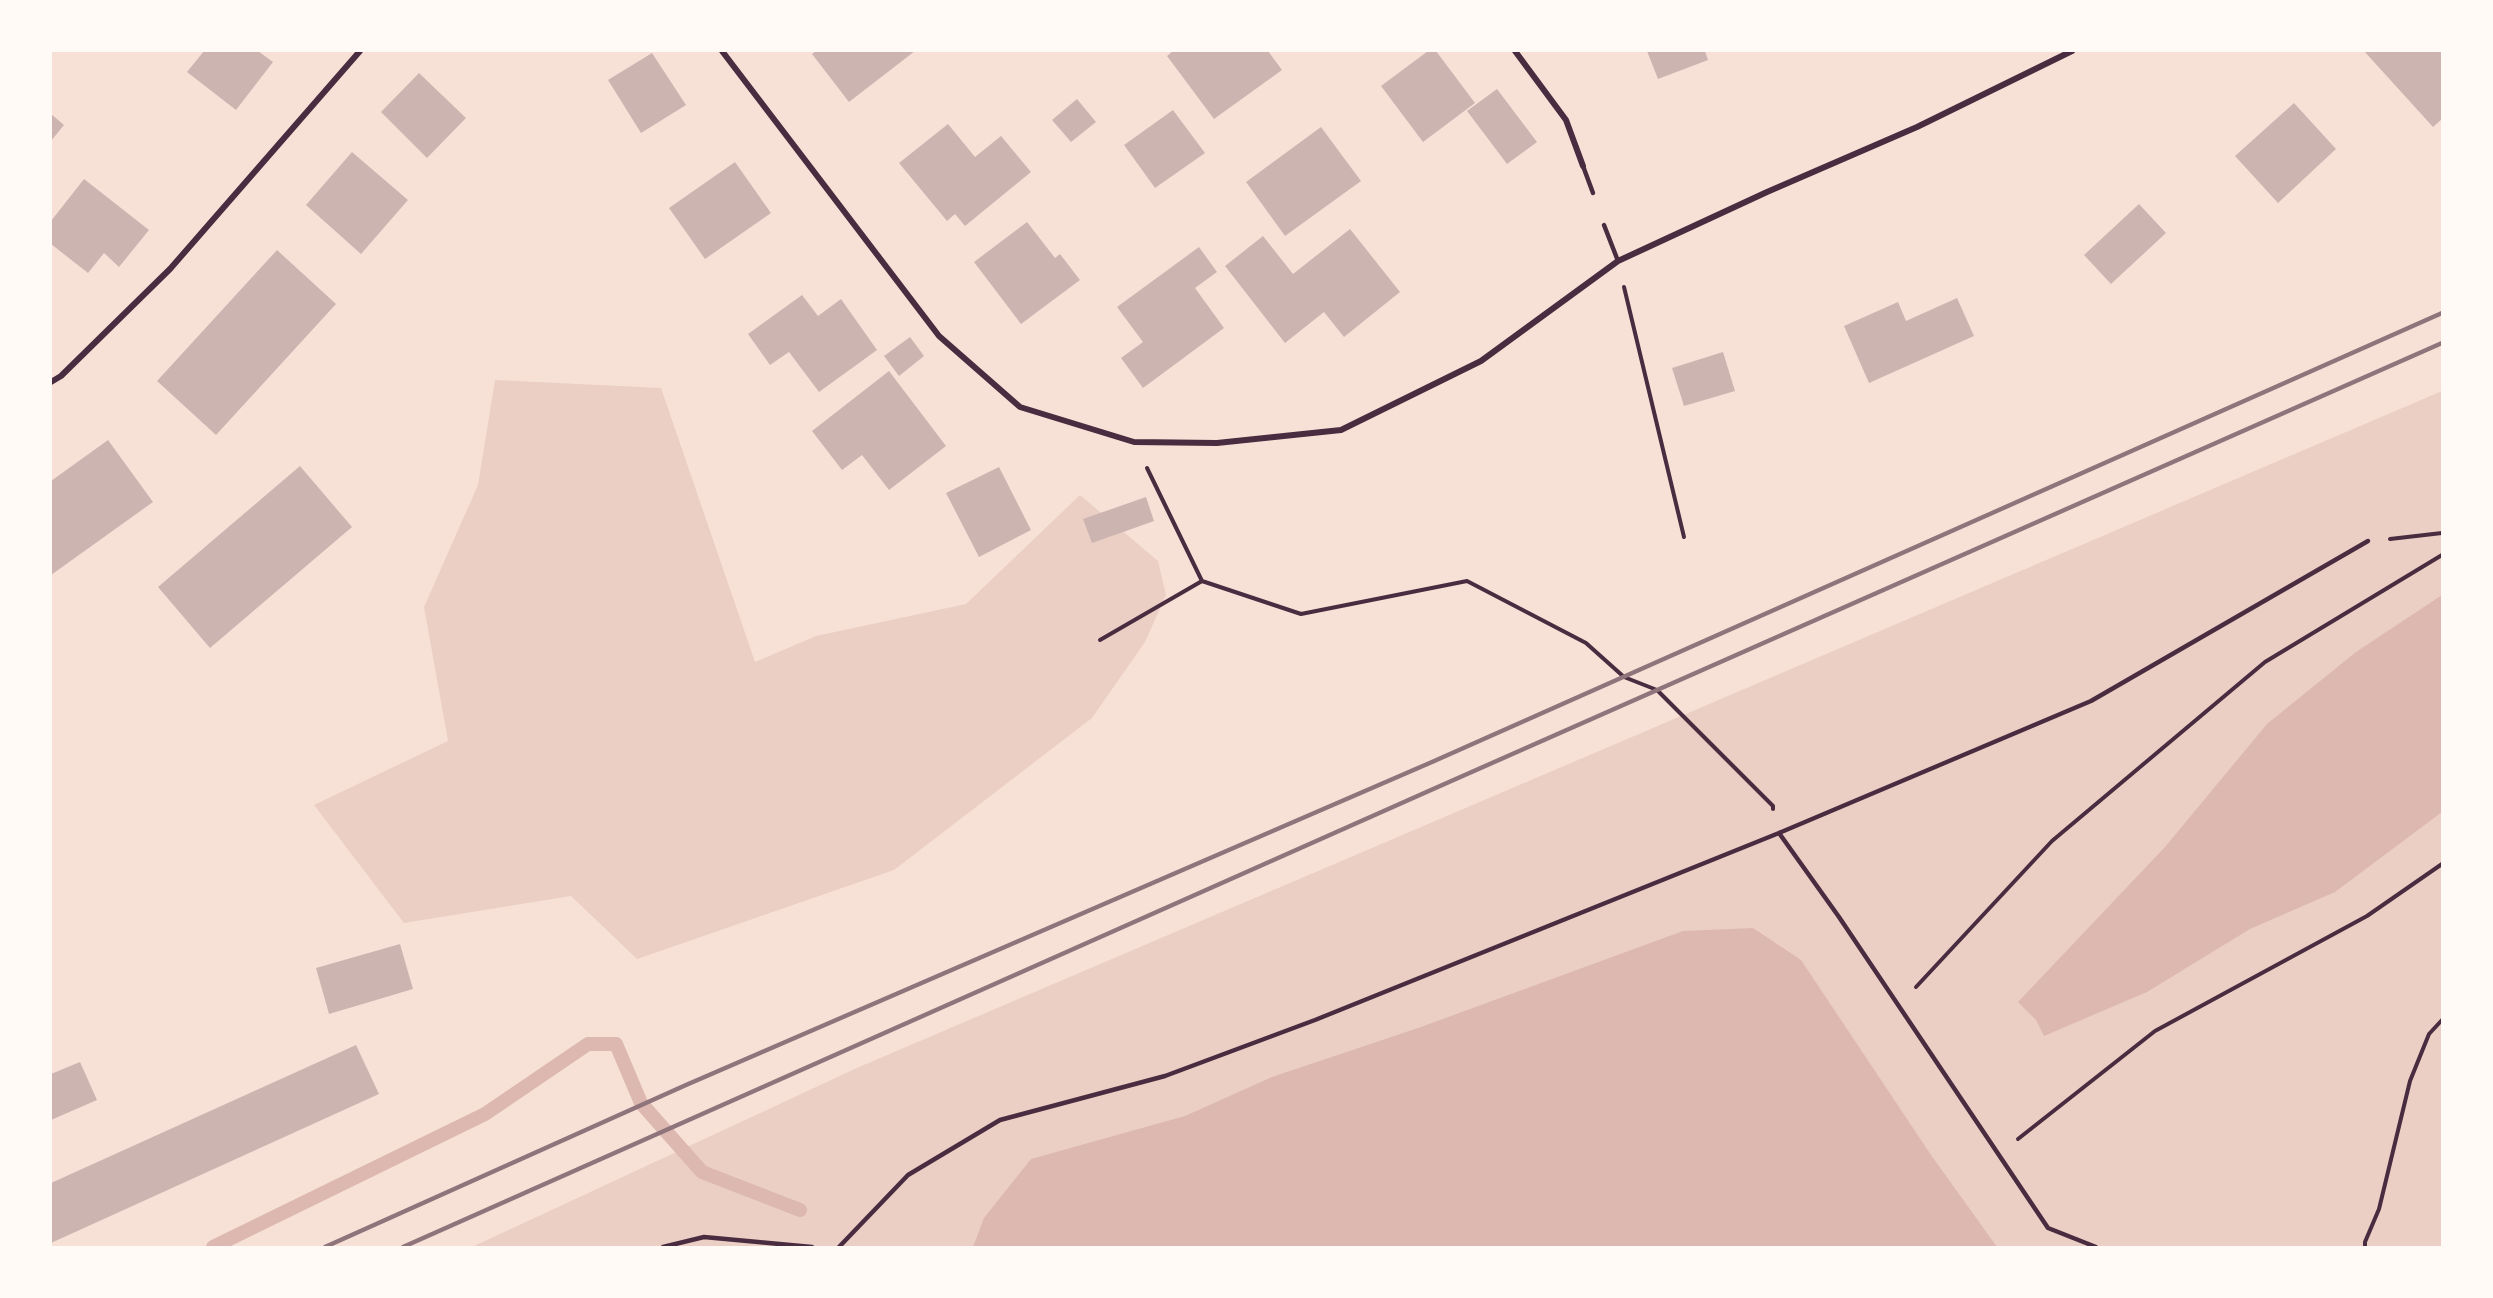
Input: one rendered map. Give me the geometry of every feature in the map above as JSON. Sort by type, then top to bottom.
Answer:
[{"type":"street","points":[[51,382],[61,376],[170,269],[360,51]]},
{"type":"street","points":[[722,51],[939,336],[1020,407],[1134,442],[1217,443],[1341,430],[1481,361],[1618,261],[1767,192],[1917,127],[2072,51]]},
{"type":"street","points":[[1515,51],[1566,120],[1583,166]]},
{"type":"lane","points":[[1583,166],[1593,193]]},
{"type":"lane","points":[[1604,225],[1618,261]]},
{"type":"lane","points":[[840,1247],[908,1175],[1000,1120],[1176,1072],[1315,1020],[1779,833],[2091,701],[2368,541]]},
{"type":"lane","points":[[1779,833],[1839,916],[2048,1228],[2096,1247]]},
{"type":"lane","points":[[663,1247],[704,1237],[812,1247]]},
{"type":"path","points":[[1618,261],[1684,537]]},
{"type":"path","points":[[1134,442],[1202,581],[1301,614],[1467,581],[1586,643],[1624,677],[1657,690],[1773,806],[1779,833]]},
{"type":"path","points":[[2368,541],[2442,533]]},
{"type":"path","points":[[1899,1005],[2052,841],[2257,669],[2442,555]]},
{"type":"path","points":[[1100,640],[1202,581]]},
{"type":"path","points":[[1998,1154],[2155,1032],[2367,916],[2442,864]]},
{"type":"path","points":[[2365,1247],[2379,1209],[2410,1081],[2429,1034],[2442,1020]]},
{"type":"shaded area","points":[[495,380],[661,388],[755,662],[816,636],[966,604],[1080,495],[1158,561],[1166,595],[1145,642],[1092,718],[894,870],[637,959],[571,896],[404,923],[314,805],[448,741],[424,607],[478,485]]},
{"type":"shaded area","points":[[2442,391],[2442,1247],[472,1247],[859,1067]]},
{"type":"shaded area","points":[[2442,595],[2442,812],[2335,892],[2250,929],[2147,992],[2044,1036],[2036,1020],[2018,1002],[2165,847],[2267,724],[2356,652]]},
{"type":"shaded area","points":[[1753,928],[1801,960],[1931,1155],[1997,1247],[973,1247],[984,1218],[1031,1159],[1185,1116],[1272,1077],[1421,1027],[1683,931]]},
{"type":"building","points":[[204,51],[258,51],[273,62],[236,110],[187,72]]},
{"type":"building","points":[[816,51],[915,51],[849,102],[812,54]]},
{"type":"building","points":[[1173,51],[1268,51],[1282,70],[1214,119],[1167,56]]},
{"type":"building","points":[[1428,51],[1436,51],[1475,103],[1423,142],[1381,86]]},
{"type":"building","points":[[1647,51],[1705,51],[1708,60],[1658,79]]},
{"type":"building","points":[[2364,51],[2442,51],[2442,119],[2433,127]]},
{"type":"building","points":[[652,53],[686,105],[641,133],[608,80]]},
{"type":"building","points":[[419,73],[466,118],[427,158],[381,112]]},
{"type":"building","points":[[1497,89],[1537,142],[1507,164],[1467,111]]},
{"type":"building","points":[[1077,99],[1096,122],[1071,142],[1052,120]]},
{"type":"building","points":[[2294,103],[2336,149],[2278,203],[2235,156]]},
{"type":"building","points":[[1173,110],[1205,153],[1155,188],[1124,145]]},
{"type":"building","points":[[51,114],[64,125],[51,141]]},
{"type":"building","points":[[948,124],[975,157],[1001,136],[1031,172],[965,226],[955,214],[947,221],[899,163]]},
{"type":"building","points":[[1321,127],[1361,181],[1285,236],[1246,182]]},
{"type":"building","points":[[352,152],[408,200],[361,254],[306,205]]},
{"type":"building","points":[[735,162],[771,213],[705,259],[669,208]]},
{"type":"building","points":[[84,179],[149,230],[119,267],[104,253],[88,273],[51,244],[51,221]]},
{"type":"building","points":[[2139,204],[2166,233],[2111,284],[2084,255]]},
{"type":"building","points":[[1027,222],[1055,258],[1060,254],[1080,280],[1021,324],[974,262]]},
{"type":"building","points":[[1350,229],[1400,292],[1344,337],[1324,312],[1285,343],[1225,266],[1263,236],[1293,274]]},
{"type":"building","points":[[1199,247],[1217,272],[1195,288],[1224,328],[1143,388],[1121,358],[1143,342],[1117,307]]},
{"type":"building","points":[[277,250],[336,304],[216,435],[157,381]]},
{"type":"building","points":[[802,295],[818,316],[841,299],[877,350],[819,392],[789,352],[770,365],[748,334]]},
{"type":"building","points":[[1957,298],[1974,336],[1869,383],[1844,326],[1898,302],[1906,321]]},
{"type":"building","points":[[910,337],[924,356],[899,376],[884,356]]},
{"type":"building","points":[[1723,352],[1735,391],[1684,406],[1672,368]]},
{"type":"building","points":[[889,371],[946,446],[889,490],[862,455],[842,470],[812,431]]},
{"type":"building","points":[[108,440],[153,502],[51,575],[51,481]]},
{"type":"building","points":[[300,466],[352,527],[210,648],[158,587]]},
{"type":"building","points":[[999,467],[1031,530],[979,557],[946,493]]},
{"type":"building","points":[[1146,497],[1154,521],[1092,543],[1083,519]]},
{"type":"building","points":[[400,944],[413,989],[329,1014],[316,968]]},
{"type":"building","points":[[356,1045],[379,1094],[51,1243],[51,1183]]},
{"type":"building","points":[[80,1062],[97,1100],[51,1120],[51,1074]]},
{"type":"waterway","points":[[213,1247],[485,1114],[588,1044],[616,1044],[641,1103],[702,1172],[800,1210]]},
{"type":"railway","points":[[325,1247],[686,1085],[1432,762],[2442,313]]},
{"type":"railway","points":[[403,1247],[2442,343]]}]
